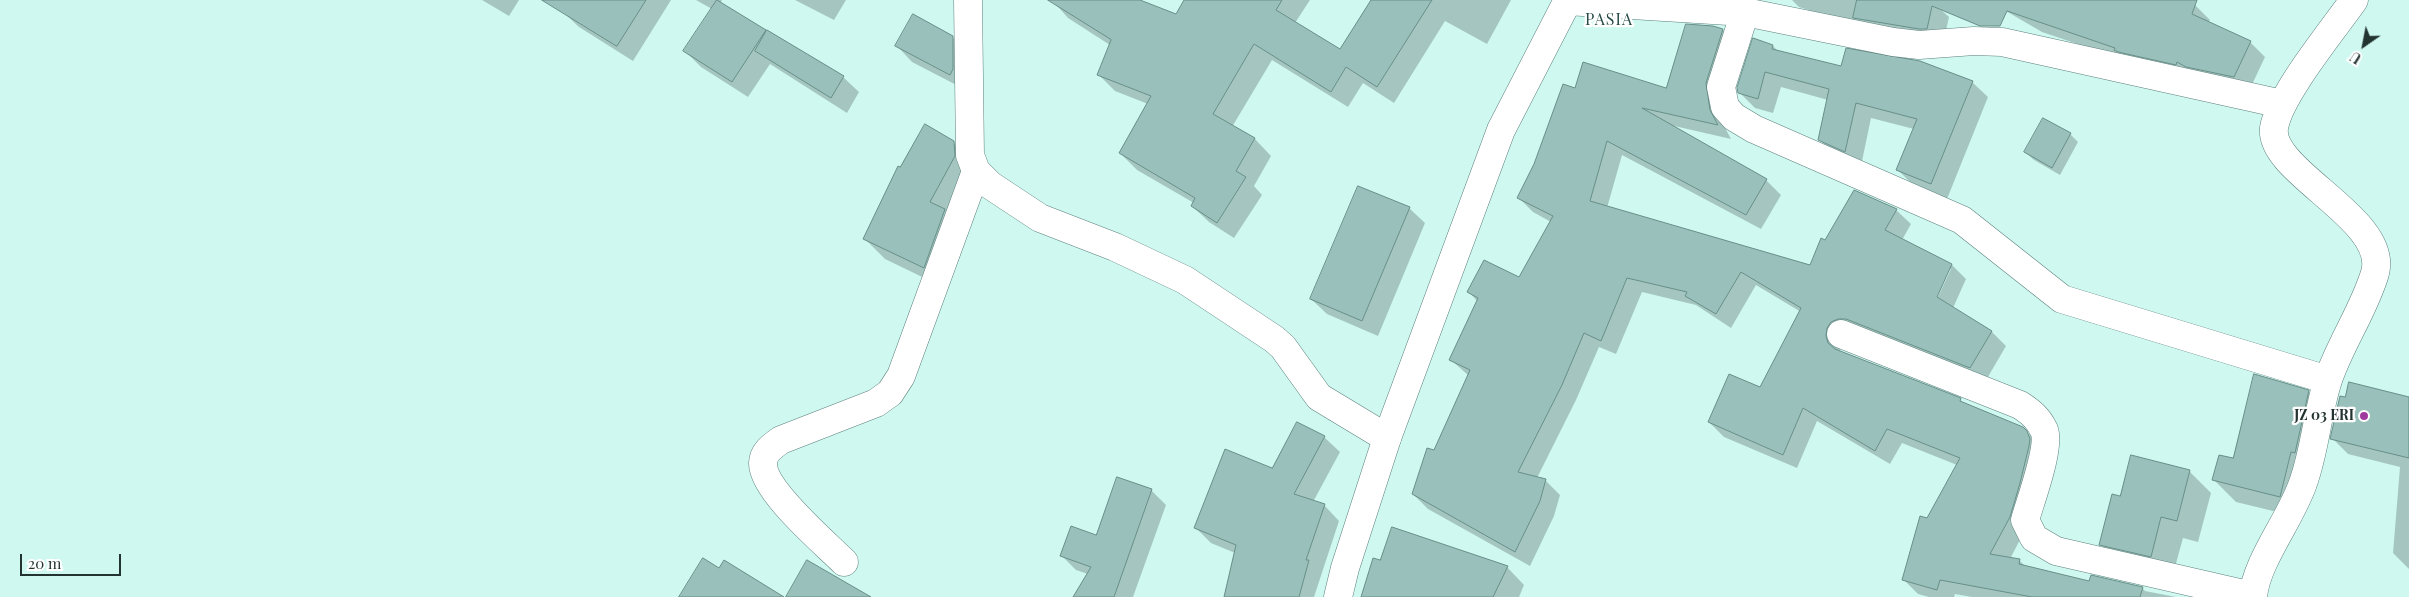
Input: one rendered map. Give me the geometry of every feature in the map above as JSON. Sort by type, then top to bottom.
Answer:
[{"type":"street","points":[[968,0],[970,155],[976,171],[990,185],[1040,218],[1115,247],[1184,280],[1274,339],[1283,347],[1319,396],[1387,438]]},
{"type":"street","points":[[1841,334],[2020,405],[2036,416],[2045,432],[2044,455],[2025,520],[2034,538],[2056,551],[2252,597],[2259,574],[2303,484],[2328,380],[2375,272],[2375,249],[2360,227],[2281,153],[2274,130],[2282,104],[2354,0]]},
{"type":"street","points":[[1338,597],[1345,568],[1387,438],[1501,130],[1568,1],[1745,12],[1893,42],[1919,45],[1974,41],[2002,42],[2282,104]]},
{"type":"street","points":[[1745,12],[1721,87],[1725,107],[1734,117],[1754,129],[1962,220],[2062,300],[2328,380]]},
{"type":"street","points":[[844,562],[774,492],[765,475],[763,462],[768,450],[781,440],[876,403],[890,393],[901,376],[976,171]]},
{"type":"building","points":[[542,0],[646,0],[617,46]]},
{"type":"building","points":[[717,0],[766,30],[732,82],[683,51]]},
{"type":"building","points":[[1048,0],[1140,0],[1176,14],[1184,0],[1282,0],[1276,10],[1340,49],[1371,0],[1432,0],[1377,87],[1346,67],[1331,92],[1254,44],[1213,114],[1255,138],[1236,171],[1246,177],[1217,223],[1191,206],[1195,198],[1119,153],[1151,96],[1097,75],[1111,40]]},
{"type":"building","points":[[1857,0],[2197,0],[2192,14],[2251,41],[2234,77],[2186,67],[2177,62],[2176,65],[2118,52],[2114,50],[2115,48],[2007,11],[2000,26],[1980,26],[1932,6],[1927,29],[1919,29],[1853,18]]},
{"type":"building","points":[[913,14],[953,36],[953,69],[950,75],[895,46]]},
{"type":"building","points":[[1686,24],[1713,26],[1723,29],[1706,83],[1710,110],[1718,125],[1642,108],[1767,179],[1746,215],[1607,141],[1590,201],[1810,265],[1821,238],[1825,240],[1854,190],[1897,209],[1885,230],[1952,264],[1937,297],[1992,331],[1970,368],[1846,319],[1838,319],[1831,322],[1827,328],[1826,336],[1828,343],[1835,349],[1961,398],[1960,401],[2023,427],[2027,431],[2030,439],[2029,446],[2010,517],[1990,554],[2020,559],[2019,564],[2089,581],[2091,575],[2143,587],[2140,597],[2032,597],[1940,580],[1937,590],[1902,580],[1920,516],[1927,518],[1960,458],[1887,429],[1875,451],[1803,408],[1783,455],[1708,422],[1729,374],[1760,387],[1801,308],[1741,272],[1716,314],[1685,296],[1687,292],[1627,278],[1601,341],[1584,333],[1562,385],[1518,472],[1546,479],[1540,501],[1515,552],[1412,494],[1427,448],[1434,450],[1470,370],[1449,360],[1478,298],[1467,292],[1484,260],[1519,277],[1553,216],[1517,198],[1534,164],[1563,84],[1575,88],[1583,62],[1666,88]]},
{"type":"building","points":[[767,30],[844,76],[831,98],[755,51]]},
{"type":"building","points":[[1753,38],[1773,45],[1772,49],[1841,66],[1846,48],[1920,61],[1973,81],[1931,184],[1896,170],[1917,119],[1856,103],[1845,152],[1818,140],[1829,89],[1765,72],[1758,99],[1738,93],[1737,88]]},
{"type":"building","points":[[2043,118],[2071,133],[2052,168],[2024,152]]},
{"type":"building","points":[[925,124],[954,141],[955,156],[930,202],[945,209],[924,268],[863,239],[898,166],[900,167]]},
{"type":"building","points":[[1358,186],[1410,207],[1362,321],[1310,299]]},
{"type":"building","points":[[2254,374],[2309,390],[2295,453],[2291,452],[2280,497],[2212,480],[2219,455],[2233,458]]},
{"type":"building","name":"JZ 03 ERI","points":[[2349,382],[2409,397],[2409,458],[2330,439],[2340,396],[2345,397]]},
{"type":"building","points":[[1297,422],[1325,436],[1294,494],[1325,504],[1306,560],[1309,560],[1299,597],[1224,597],[1236,545],[1194,528],[1225,449],[1272,468]]},
{"type":"building","points":[[2131,455],[2190,470],[2177,521],[2161,517],[2151,557],[2099,545],[2112,494],[2120,496]]},
{"type":"building","points":[[1117,477],[1152,489],[1114,597],[1073,597],[1091,567],[1060,556],[1071,526],[1096,535]]},
{"type":"building","points":[[1392,527],[1508,566],[1493,597],[1361,597],[1373,558],[1380,560]]},
{"type":"building","points":[[703,558],[719,568],[724,560],[784,597],[679,597]]},
{"type":"building","points":[[807,560],[871,597],[786,597]]},
{"type":"place","name":"JZ 03 ERI","points":[[2364,416]]},
{"type":"district","name":"PASIA","points":[[1609,20]]}]
